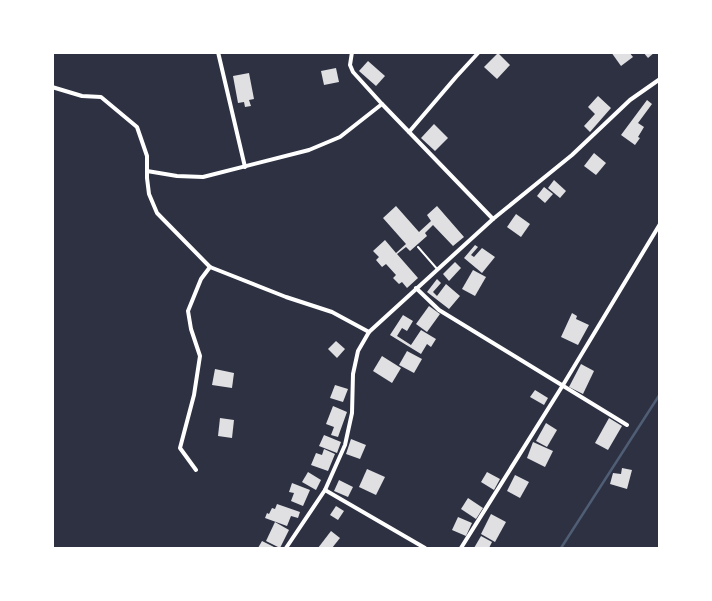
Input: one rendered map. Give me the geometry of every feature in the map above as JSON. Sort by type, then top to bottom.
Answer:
[{"type":"street","points":[[218,52],[245,167]]},
{"type":"street","points":[[352,52],[350,65],[353,72],[493,219]]},
{"type":"street","points":[[409,132],[479,52]]},
{"type":"street","points":[[286,548],[324,490],[345,445],[352,413],[353,374],[358,351],[369,332],[493,219],[572,155],[630,100],[660,79]]},
{"type":"street","points":[[52,88],[82,96],[102,97],[137,127],[147,156],[149,194],[157,213],[210,267],[286,297],[332,312],[369,332]]},
{"type":"street","points":[[147,171],[177,176],[203,177],[309,150],[340,137],[382,104]]},
{"type":"street","points":[[461,548],[563,385],[660,224]]},
{"type":"street","points":[[196,470],[180,448],[194,395],[200,356],[191,329],[188,311],[201,279],[210,267]]},
{"type":"street","points":[[416,288],[439,310],[627,425]]},
{"type":"street","points":[[324,490],[425,548]]},
{"type":"lane","points":[[418,247],[438,270]]},
{"type":"building","points":[[611,52],[629,52],[633,57],[621,66]]},
{"type":"building","points":[[643,52],[655,52],[648,58]]},
{"type":"building","points":[[498,53],[510,65],[497,79],[484,67]]},
{"type":"building","points":[[368,61],[385,76],[376,86],[359,71]]},
{"type":"building","points":[[336,68],[339,82],[324,85],[321,71]]},
{"type":"building","points":[[249,73],[254,99],[249,100],[251,106],[245,107],[244,102],[238,103],[233,76]]},
{"type":"building","points":[[598,96],[611,108],[590,132],[584,126],[595,114],[588,107]]},
{"type":"building","points":[[647,100],[652,104],[638,123],[644,127],[635,145],[621,135]]},
{"type":"building","points":[[434,124],[448,138],[435,151],[421,138]]},
{"type":"building","points":[[594,153],[606,163],[596,175],[584,166]]},
{"type":"building","points":[[554,180],[566,191],[560,198],[548,188]]},
{"type":"building","points":[[544,187],[553,194],[545,203],[537,196]]},
{"type":"building","points":[[396,206],[419,232],[431,221],[427,215],[437,206],[464,237],[453,246],[433,225],[425,233],[427,236],[410,251],[406,247],[397,254],[418,278],[407,288],[402,282],[399,284],[393,278],[396,275],[386,264],[382,267],[376,260],[379,257],[373,251],[385,240],[396,253],[406,244],[383,218]]},
{"type":"building","points":[[516,214],[530,224],[521,237],[507,227]]},
{"type":"building","points":[[475,245],[478,247],[471,255],[474,257],[482,248],[495,257],[482,273],[464,258]]},
{"type":"building","points":[[455,262],[461,268],[449,281],[443,274]]},
{"type":"building","points":[[473,270],[486,277],[475,296],[462,289]]},
{"type":"building","points":[[437,279],[441,283],[433,292],[437,296],[446,284],[460,296],[449,309],[427,292]]},
{"type":"building","points":[[429,306],[440,314],[427,332],[416,324]]},
{"type":"building","points":[[572,313],[577,316],[576,319],[589,325],[578,345],[561,337]]},
{"type":"building","points":[[403,315],[413,321],[407,331],[402,328],[397,336],[411,345],[421,330],[436,339],[431,347],[427,344],[421,354],[390,335]]},
{"type":"building","points":[[336,341],[345,349],[337,358],[328,349]]},
{"type":"building","points":[[407,351],[422,359],[414,373],[399,365]]},
{"type":"building","points":[[382,356],[401,368],[392,383],[373,371]]},
{"type":"building","points":[[581,364],[594,371],[583,394],[569,387]]},
{"type":"building","points":[[215,369],[234,373],[232,388],[212,385]]},
{"type":"building","points":[[335,385],[348,389],[343,402],[330,398]]},
{"type":"building","points":[[535,390],[548,398],[544,405],[530,397]]},
{"type":"building","points":[[333,406],[347,412],[338,437],[331,435],[334,427],[326,424]]},
{"type":"building","points":[[220,418],[234,420],[232,438],[218,436]]},
{"type":"building","points":[[609,418],[622,426],[608,450],[595,443]]},
{"type":"building","points":[[546,423],[557,430],[547,447],[536,441]]},
{"type":"building","points":[[324,435],[341,442],[337,453],[319,446]]},
{"type":"building","points":[[351,439],[366,445],[360,459],[346,454]]},
{"type":"building","points":[[533,442],[553,451],[545,467],[527,458]]},
{"type":"building","points":[[324,449],[335,454],[328,471],[311,465],[316,453],[322,455]]},
{"type":"building","points":[[622,468],[632,470],[627,489],[610,484],[613,473],[621,474]]},
{"type":"building","points":[[367,469],[385,477],[376,495],[359,487]]},
{"type":"building","points":[[308,472],[321,480],[316,490],[302,482]]},
{"type":"building","points":[[487,472],[500,479],[494,490],[481,482]]},
{"type":"building","points":[[515,475],[529,482],[520,498],[507,491]]},
{"type":"building","points":[[339,480],[353,487],[348,497],[334,491]]},
{"type":"building","points":[[292,483],[310,490],[303,506],[291,501],[294,493],[289,492]]},
{"type":"building","points":[[468,498],[483,508],[476,519],[461,509]]},
{"type":"building","points":[[277,504],[300,512],[298,518],[291,516],[287,526],[265,518],[272,508],[275,509]]},
{"type":"building","points":[[336,506],[344,511],[338,520],[330,515]]},
{"type":"building","points":[[491,514],[506,522],[495,542],[481,534]]},
{"type":"building","points":[[458,517],[472,523],[466,536],[452,530]]},
{"type":"building","points":[[275,522],[289,530],[280,548],[266,541]]},
{"type":"building","points":[[331,531],[340,538],[332,548],[318,548]]},
{"type":"building","points":[[481,536],[492,542],[489,548],[474,548]]},
{"type":"building","points":[[262,541],[274,547],[258,548]]},
{"type":"waterway","points":[[561,548],[660,394]]}]
